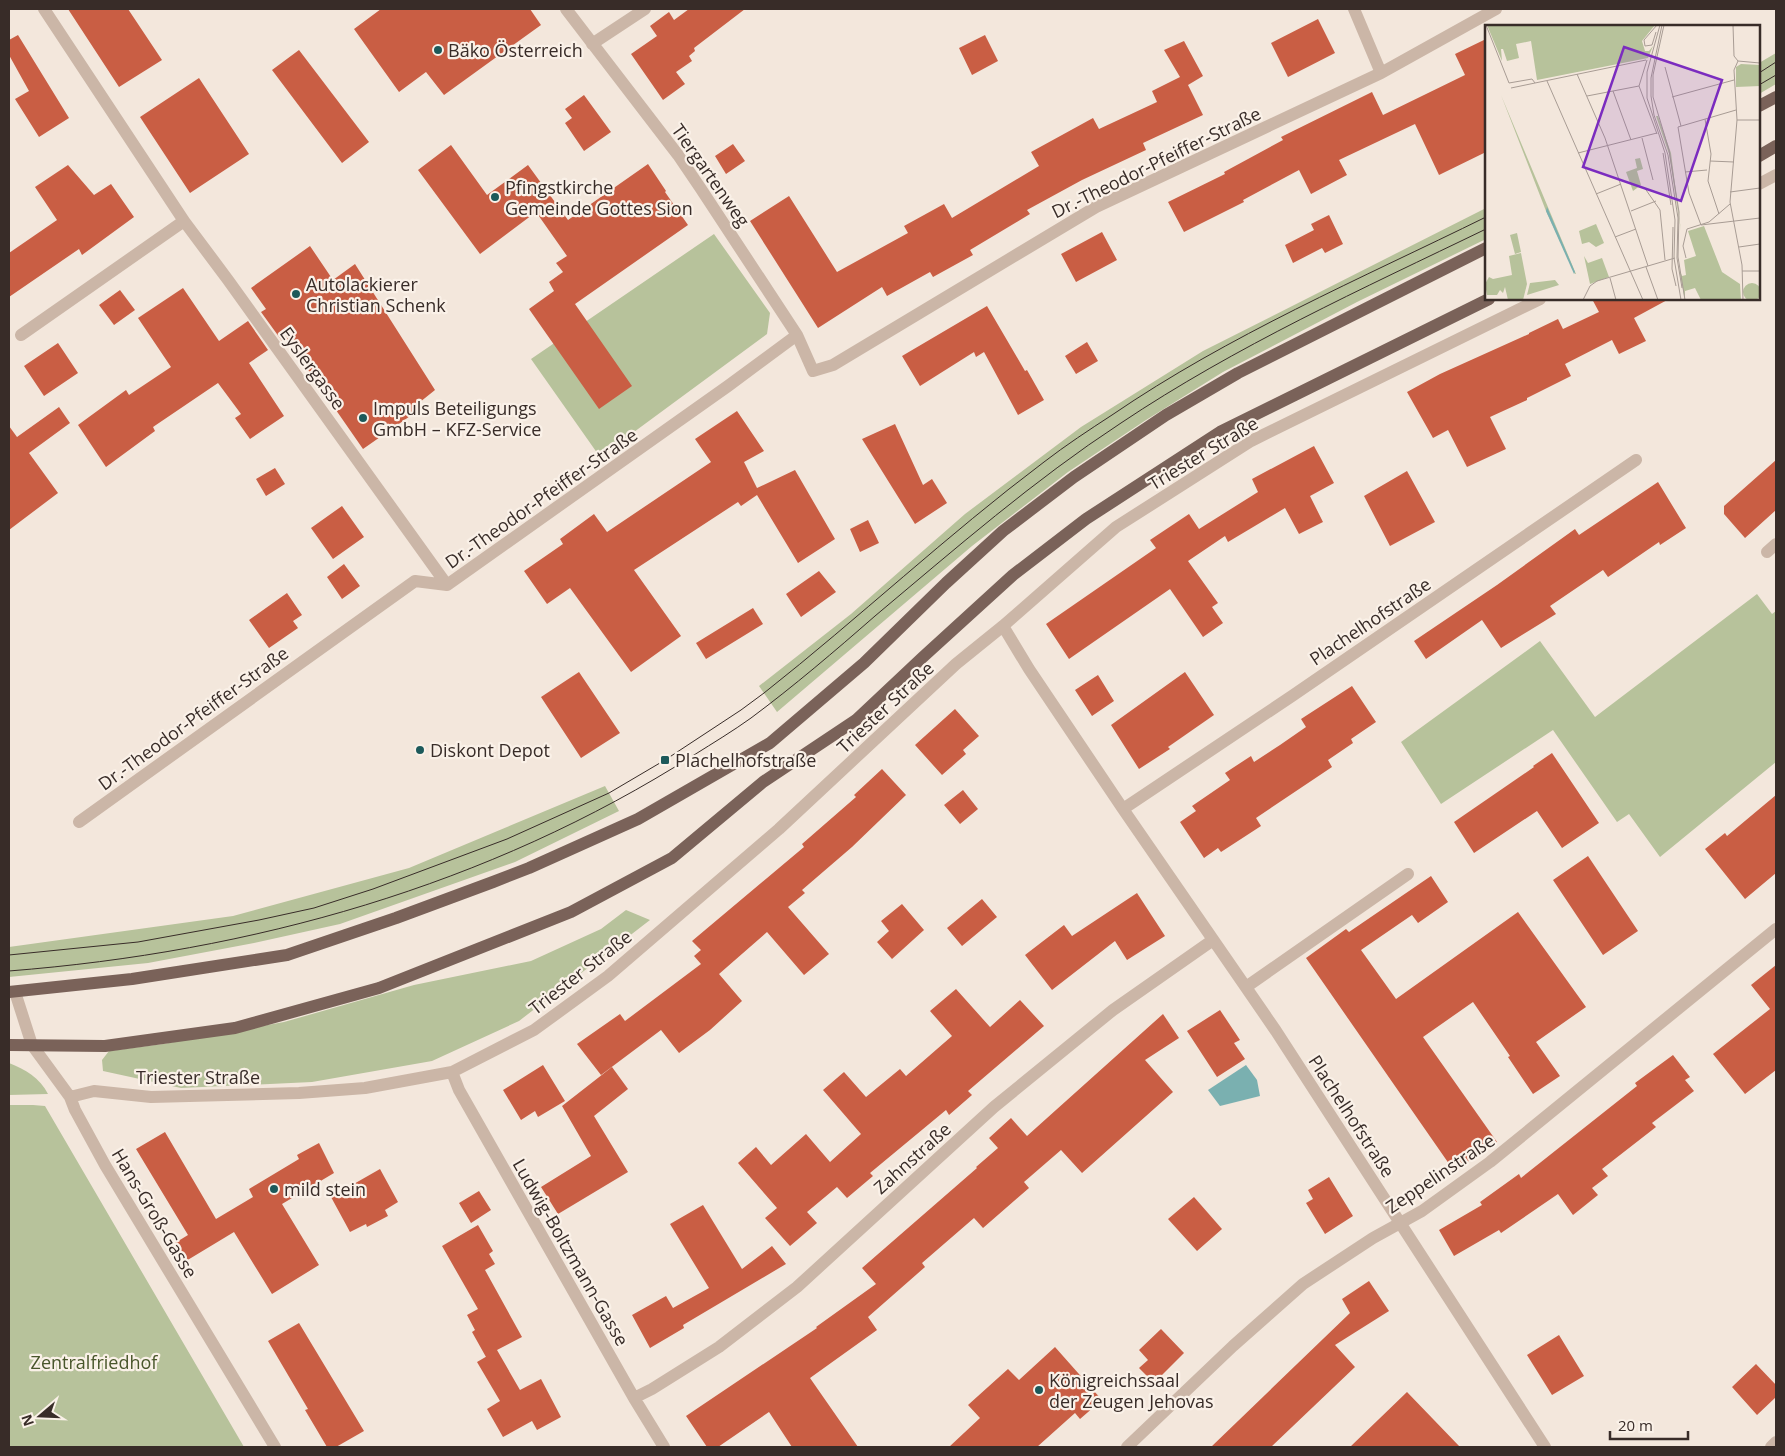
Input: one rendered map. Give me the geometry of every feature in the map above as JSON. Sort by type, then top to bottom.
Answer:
[{"type":"main road","points":[[1760,105],[1776,97]]},
{"type":"main road","points":[[1760,155],[1776,146]]},
{"type":"main road","points":[[12,992],[132,979],[287,955],[396,918],[529,868],[638,819],[770,743],[864,664],[946,582],[1003,531],[1074,477],[1159,420],[1238,373],[1485,249]]},
{"type":"main road","name":"Triester Straße","points":[[9,1045],[106,1046],[235,1028],[379,988],[571,912],[672,858],[763,782],[856,720],[1013,575],[1086,519],[1220,432],[1487,300]]},
{"type":"street","name":"Eyslergasse","points":[[44,9],[184,222],[228,280],[447,585]]},
{"type":"street","name":"Tiergartenweg","points":[[566,9],[678,155],[797,334],[813,371]]},
{"type":"street","points":[[592,44],[645,9]]},
{"type":"street","points":[[1354,9],[1380,72]]},
{"type":"street","name":"Dr.-Theodor-Pfeiffer-Straße","points":[[813,371],[833,365],[1096,207],[1380,72],[1496,9]]},
{"type":"street","points":[[1760,183],[1776,175]]},
{"type":"street","points":[[20,335],[184,222]]},
{"type":"street","name":"Triester Straße","points":[[70,1098],[94,1091],[151,1098],[299,1093],[365,1088],[452,1072],[534,1030],[608,976],[779,829],[956,664],[1003,626],[1116,527],[1251,441],[1538,300]]},
{"type":"street","name":"Dr.-Theodor-Pfeiffer-Straße","points":[[78,822],[415,581],[447,585],[728,386],[797,334]]},
{"type":"street","name":"Plachelhofstraße","points":[[1123,809],[1292,696],[1636,460]]},
{"type":"street","name":"Plachelhofstraße","points":[[1003,626],[1123,809],[1246,987],[1545,1447]]},
{"type":"street","points":[[1246,987],[1408,874]]},
{"type":"street","name":"Zeppelinstraße","points":[[1127,1447],[1233,1346],[1304,1284],[1373,1238],[1422,1211],[1490,1162],[1776,929]]},
{"type":"street","name":"Zahnstraße","points":[[634,1398],[652,1389],[719,1347],[797,1287],[994,1107],[1113,1010],[1213,940]]},
{"type":"street","name":"Hans-Groß-Gasse","points":[[12,992],[32,1045],[70,1098],[105,1164],[275,1447]]},
{"type":"street","name":"Ludwig-Boltzmann-Gasse","points":[[452,1072],[459,1090],[634,1398],[664,1447]]},
{"type":"street","points":[[1771,1447],[1776,1442]]},
{"type":"green space","points":[[1776,53],[1776,84],[1760,93],[1760,62]]},
{"type":"green space","points":[[1485,209],[1485,239],[1357,302],[1223,372],[1068,472],[972,546],[777,712],[759,686],[851,614],[965,514],[1081,427],[1203,351]]},
{"type":"green space","points":[[714,234],[770,313],[767,334],[600,457],[531,359]]},
{"type":"green space","points":[[1757,594],[1772,614],[1776,611],[1776,762],[1660,857],[1629,814],[1617,822],[1553,730],[1441,804],[1401,742],[1540,641],[1595,717]]},
{"type":"green space","points":[[605,786],[619,811],[515,862],[340,924],[254,943],[148,963],[9,977],[9,947],[233,916],[409,868]]},
{"type":"green space","points":[[626,910],[650,920],[519,1021],[432,1061],[312,1082],[181,1088],[103,1071],[102,1060],[109,1051],[163,1044],[284,1022],[414,985],[531,961],[601,929]]},
{"type":"green space","points":[[9,1063],[32,1075],[41,1083],[48,1094],[9,1095]]},
{"type":"green space","name":"Zentralfriedhof","points":[[9,1105],[45,1106],[244,1447],[9,1447]]},
{"type":"water","points":[[1246,1065],[1257,1080],[1260,1096],[1220,1106],[1208,1090]]},
{"type":"building","points":[[68,9],[128,9],[162,60],[119,87]]},
{"type":"building","name":"Bäko Österreich","points":[[381,9],[530,9],[541,25],[444,95],[426,72],[399,92],[354,29]]},
{"type":"building","points":[[689,9],[745,9],[694,48],[695,51],[689,56],[692,61],[676,72],[685,84],[663,100],[631,54],[657,36],[650,26],[669,12],[674,20]]},
{"type":"building","points":[[1318,19],[1335,53],[1288,77],[1271,43]]},
{"type":"building","points":[[18,35],[69,118],[39,137],[15,99],[29,91],[9,55],[9,40]]},
{"type":"building","points":[[985,35],[998,61],[972,75],[959,48]]},
{"type":"building","points":[[1485,39],[1485,152],[1439,175],[1415,124],[1339,160],[1347,175],[1311,194],[1299,170],[1243,200],[1244,202],[1184,232],[1168,202],[1225,174],[1224,172],[1283,140],[1281,137],[1372,92],[1383,115],[1465,75],[1455,54]]},
{"type":"building","points":[[1184,41],[1203,76],[1188,85],[1203,115],[1143,143],[1146,150],[1082,180],[1027,210],[1030,214],[970,250],[973,255],[933,277],[930,272],[887,296],[882,287],[818,328],[750,221],[789,196],[837,272],[908,233],[904,226],[944,204],[952,218],[1039,166],[1031,152],[1093,118],[1099,129],[1157,102],[1152,91],[1180,77],[1164,50]]},
{"type":"building","points":[[299,50],[369,142],[342,163],[272,70]]},
{"type":"building","points":[[199,78],[249,154],[190,193],[140,117]]},
{"type":"building","points":[[584,95],[611,132],[584,151],[565,123],[572,118],[565,109]]},
{"type":"building","points":[[733,144],[745,161],[726,174],[715,156]]},
{"type":"building","points":[[451,145],[487,195],[528,165],[568,220],[648,164],[688,225],[575,304],[632,386],[599,409],[529,309],[554,291],[549,282],[563,272],[556,263],[567,256],[536,212],[480,254],[418,170]]},
{"type":"building","points":[[68,165],[94,195],[111,184],[134,217],[82,255],[79,249],[9,297],[9,253],[57,220],[35,187]]},
{"type":"building","points":[[1329,215],[1343,244],[1325,253],[1322,248],[1293,263],[1285,245],[1314,230],[1311,224]]},
{"type":"building","points":[[1102,232],[1117,260],[1076,282],[1061,254]]},
{"type":"building","points":[[310,246],[333,280],[355,264],[435,390],[420,402],[423,407],[363,449],[286,338],[282,341],[261,312],[266,309],[251,288]]},
{"type":"building","points":[[183,288],[219,341],[248,321],[268,350],[249,363],[284,416],[250,439],[235,418],[241,414],[218,383],[153,427],[155,431],[106,467],[78,425],[126,390],[129,395],[171,367],[138,318]]},
{"type":"building","points":[[120,290],[135,310],[114,325],[99,305]]},
{"type":"building","points":[[1593,300],[1667,300],[1634,318],[1646,341],[1619,354],[1612,340],[1565,364],[1571,376],[1527,398],[1527,400],[1490,417],[1506,449],[1467,467],[1448,430],[1433,438],[1407,392],[1440,374],[1558,319],[1563,329],[1599,312]]},
{"type":"building","points":[[987,306],[1044,400],[1018,415],[984,352],[976,357],[974,352],[920,386],[902,356]]},
{"type":"building","points":[[1087,342],[1098,361],[1076,374],[1065,356]]},
{"type":"building","points":[[58,343],[78,373],[44,396],[24,366]]},
{"type":"building","points":[[59,407],[70,423],[29,453],[58,493],[9,530],[9,426],[17,437]]},
{"type":"building","points":[[737,411],[764,451],[744,462],[757,488],[795,470],[835,539],[798,563],[757,495],[741,506],[738,502],[634,570],[681,636],[631,672],[570,588],[547,604],[524,571],[563,544],[560,539],[594,514],[607,532],[711,462],[695,439]]},
{"type":"building","points":[[895,424],[923,485],[932,479],[947,503],[915,524],[862,439]]},
{"type":"building","points":[[1314,446],[1334,483],[1310,496],[1323,522],[1299,534],[1285,508],[1228,542],[1225,536],[1188,561],[1218,603],[1212,607],[1223,623],[1203,637],[1170,589],[1069,659],[1046,624],[1156,548],[1150,540],[1189,514],[1199,529],[1258,492],[1252,479]]},
{"type":"building","points":[[1776,460],[1776,510],[1745,538],[1724,514],[1724,506]]},
{"type":"building","points":[[275,468],[285,484],[266,496],[256,479]]},
{"type":"building","points":[[1407,471],[1435,522],[1390,546],[1364,496]]},
{"type":"building","points":[[1658,482],[1686,528],[1660,545],[1659,542],[1608,577],[1603,570],[1550,606],[1556,614],[1501,648],[1482,620],[1426,659],[1414,641],[1575,529],[1579,535]]},
{"type":"building","points":[[342,506],[364,537],[333,559],[311,528]]},
{"type":"building","points":[[868,520],[879,543],[860,552],[850,529]]},
{"type":"building","points":[[344,564],[360,586],[342,599],[327,577]]},
{"type":"building","points":[[819,571],[836,592],[801,617],[786,594]]},
{"type":"building","points":[[287,593],[302,615],[293,621],[298,628],[269,648],[249,620]]},
{"type":"building","points":[[753,608],[763,624],[706,659],[696,643]]},
{"type":"building","points":[[579,672],[620,733],[581,758],[541,697]]},
{"type":"building","points":[[1185,672],[1214,715],[1168,747],[1170,749],[1139,769],[1111,725]]},
{"type":"building","points":[[1098,675],[1114,701],[1092,716],[1075,690]]},
{"type":"building","points":[[1352,686],[1376,722],[1351,739],[1353,743],[1328,760],[1332,767],[1256,818],[1261,826],[1221,852],[1218,848],[1204,858],[1180,822],[1196,811],[1192,806],[1230,780],[1225,773],[1251,756],[1254,762],[1280,745],[1306,727],[1301,719]]},
{"type":"building","points":[[955,709],[979,736],[963,750],[966,754],[942,775],[915,745]]},
{"type":"building","points":[[1552,753],[1599,823],[1562,848],[1537,811],[1474,853],[1454,822]]},
{"type":"building","points":[[882,769],[906,795],[852,847],[802,890],[805,893],[788,907],[829,954],[804,975],[767,932],[719,974],[742,1001],[710,1030],[679,1053],[661,1030],[601,1075],[577,1044],[620,1014],[625,1021],[701,964],[694,956],[701,950],[692,941],[804,847],[802,844],[856,797],[854,795]]},
{"type":"building","points":[[963,790],[978,809],[960,824],[944,805]]},
{"type":"building","points":[[1776,795],[1776,873],[1745,899],[1705,849],[1725,833],[1727,836]]},
{"type":"building","points":[[1588,856],[1638,931],[1603,955],[1553,880]]},
{"type":"building","points":[[1431,876],[1448,902],[1418,923],[1412,915],[1361,950],[1396,999],[1518,912],[1586,1007],[1536,1042],[1560,1076],[1533,1094],[1473,1002],[1423,1037],[1497,1142],[1454,1171],[1306,958],[1346,929],[1349,932]]},
{"type":"building","points":[[1137,893],[1165,936],[1127,960],[1115,941],[1052,990],[1025,955],[1064,925],[1072,936]]},
{"type":"building","points":[[982,899],[997,917],[962,946],[947,928]]},
{"type":"building","points":[[902,904],[924,930],[892,959],[877,942],[889,931],[881,921]]},
{"type":"building","points":[[1776,965],[1776,1070],[1745,1094],[1713,1054],[1770,1009],[1751,985]]},
{"type":"building","points":[[956,989],[990,1027],[1020,1000],[1044,1026],[968,1091],[972,1095],[949,1115],[946,1110],[870,1173],[873,1176],[847,1198],[837,1187],[807,1212],[817,1223],[790,1246],[765,1218],[777,1208],[738,1163],[756,1147],[771,1165],[806,1134],[830,1162],[861,1134],[823,1090],[844,1072],[866,1097],[900,1069],[906,1076],[952,1036],[930,1011]]},
{"type":"building","points":[[1220,1010],[1240,1040],[1234,1043],[1245,1059],[1217,1077],[1187,1031]]},
{"type":"building","points":[[1163,1014],[1179,1038],[1145,1060],[1173,1092],[1082,1173],[1061,1150],[1024,1182],[1029,1188],[983,1228],[974,1218],[922,1263],[925,1267],[868,1317],[877,1330],[810,1378],[858,1447],[792,1447],[769,1412],[718,1447],[707,1447],[686,1416],[817,1328],[876,1284],[862,1268],[998,1148],[989,1138],[1011,1118],[1027,1136]]},
{"type":"building","points":[[1673,1055],[1690,1077],[1685,1080],[1694,1091],[1652,1123],[1656,1127],[1602,1169],[1608,1176],[1592,1188],[1598,1195],[1573,1215],[1558,1194],[1501,1233],[1499,1230],[1454,1256],[1439,1230],[1482,1205],[1480,1202],[1519,1174],[1521,1178],[1637,1086],[1635,1083]]},
{"type":"building","points":[[543,1065],[565,1101],[538,1117],[535,1111],[521,1120],[503,1090]]},
{"type":"building","points":[[612,1067],[628,1089],[594,1116],[628,1172],[558,1214],[541,1187],[591,1156],[562,1106]]},
{"type":"building","points":[[165,1132],[216,1219],[253,1197],[249,1189],[299,1159],[297,1155],[319,1143],[334,1173],[282,1204],[319,1265],[272,1294],[234,1232],[186,1261],[175,1243],[188,1235],[136,1149]]},
{"type":"building","points":[[380,1169],[398,1202],[385,1210],[388,1216],[367,1227],[366,1224],[350,1232],[331,1197]]},
{"type":"building","points":[[1329,1177],[1353,1216],[1325,1234],[1306,1203],[1313,1199],[1308,1190]]},
{"type":"building","points":[[479,1191],[491,1210],[471,1223],[459,1203]]},
{"type":"building","points":[[1194,1197],[1222,1229],[1197,1251],[1168,1219]]},
{"type":"building","points":[[703,1205],[742,1269],[772,1246],[786,1264],[683,1325],[684,1328],[650,1348],[632,1315],[666,1296],[673,1308],[709,1288],[670,1224]]},
{"type":"building","points":[[478,1225],[493,1251],[489,1254],[495,1264],[485,1270],[522,1337],[497,1350],[520,1390],[541,1379],[561,1417],[537,1430],[532,1421],[503,1437],[487,1409],[500,1401],[477,1362],[486,1357],[472,1332],[475,1330],[467,1315],[478,1309],[442,1246]]},
{"type":"building","points":[[1369,1281],[1389,1311],[1335,1345],[1355,1367],[1271,1447],[1211,1447],[1350,1313],[1342,1299]]},
{"type":"building","points":[[299,1323],[364,1431],[336,1447],[327,1447],[305,1410],[308,1409],[268,1341]]},
{"type":"building","points":[[1161,1329],[1184,1353],[1154,1383],[1139,1368],[1148,1360],[1139,1350]]},
{"type":"building","points":[[1559,1335],[1584,1376],[1552,1395],[1527,1355]]},
{"type":"building","name":"Königreichssaal der Zeugen Jehovas","points":[[1055,1347],[1102,1400],[1080,1419],[1075,1413],[1037,1447],[949,1447],[980,1418],[968,1405],[1008,1369],[1019,1380]]},
{"type":"building","points":[[1756,1364],[1776,1385],[1776,1397],[1757,1415],[1732,1387]]},
{"type":"building","points":[[1407,1392],[1460,1447],[1350,1447]]},
{"type":"tram line","points":[[1760,72],[1776,62]]},
{"type":"tram line","points":[[1760,84],[1776,75]]},
{"type":"tram line","points":[[9,955],[138,942],[314,908],[373,889],[507,839],[609,793],[665,760],[764,693],[1008,490],[1095,426],[1156,386],[1202,359],[1296,309],[1485,217]]},
{"type":"tram line","points":[[9,971],[100,962],[190,948],[278,929],[365,905],[451,876],[534,841],[615,801],[694,755],[751,718],[814,668],[1026,491],[1121,423],[1165,395],[1254,344],[1346,296],[1485,229]]},
{"type":"place","name":"Bäko Österreich","points":[[438,50]]},
{"type":"place","name":"Pfingstkirche Gemeinde Gottes Sion","points":[[495,197]]},
{"type":"place","name":"Autolackierer Christian Schenk","points":[[296,294]]},
{"type":"place","name":"Impuls Beteiligungs GmbH – KFZ-Service","points":[[363,418]]},
{"type":"place","name":"Diskont Depot","points":[[420,750]]},
{"type":"place","name":"Plachelhofstraße","points":[[665,760]]},
{"type":"place","name":"mild stein","points":[[274,1189]]},
{"type":"place","name":"Königreichssaal der Zeugen Jehovas","points":[[1039,1390]]}]
